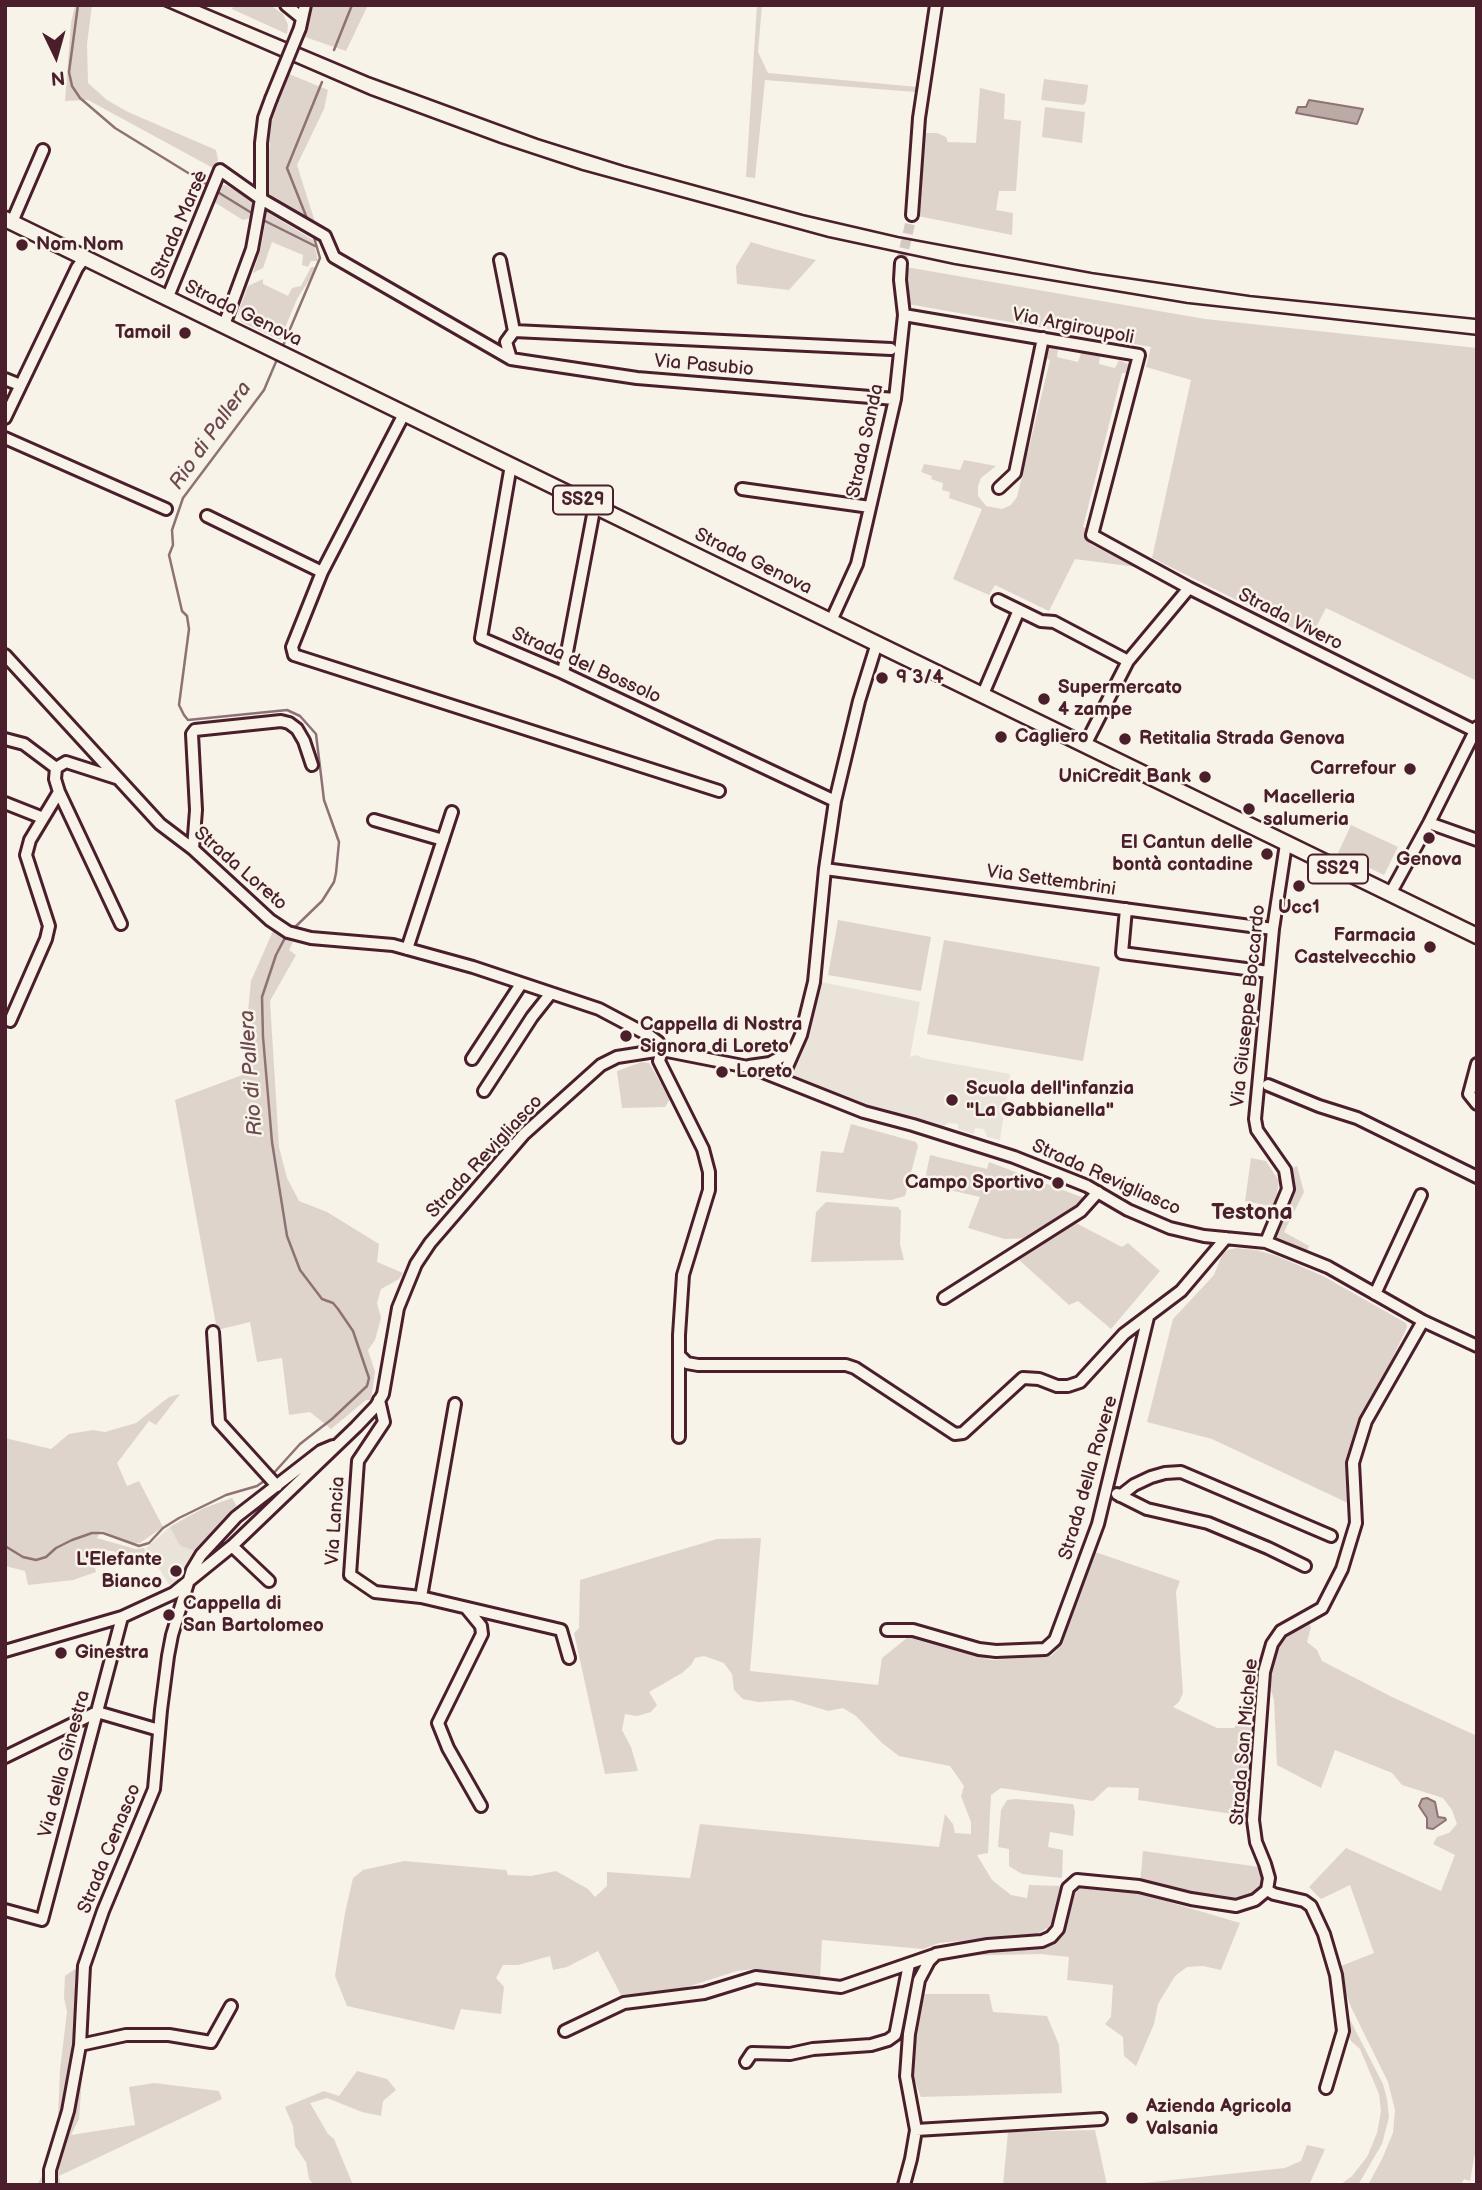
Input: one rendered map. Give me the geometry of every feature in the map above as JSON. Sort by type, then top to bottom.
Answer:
[{"type":"main road","name":"Strada Genova","points":[[9,220],[1477,936]]},
{"type":"street","points":[[286,5],[301,23]]},
{"type":"street","points":[[224,325],[256,231],[264,118],[301,23],[305,5]]},
{"type":"street","points":[[912,215],[919,118],[936,5]]},
{"type":"street","name":"Strada Genova","points":[[9,220],[43,150]]},
{"type":"street","name":"Strada Marsè","points":[[167,299],[220,170],[260,204]]},
{"type":"street","name":"Via Pasubio","points":[[260,204],[326,236],[334,257],[511,359],[637,378],[895,399]]},
{"type":"street","points":[[5,418],[77,268],[85,257]]},
{"type":"street","points":[[500,260],[514,331],[506,342],[511,359]]},
{"type":"street","name":"Strada Sanda","points":[[831,621],[857,564],[895,399],[904,315],[901,263]]},
{"type":"street","name":"Via Argiroupoli","points":[[904,315],[1139,355],[1092,535]]},
{"type":"street","name":"Via Pasubio","points":[[514,331],[891,349]]},
{"type":"street","points":[[999,488],[1014,473],[1043,338]]},
{"type":"street","points":[[5,379],[20,385]]},
{"type":"street","points":[[404,414],[322,572],[292,647],[295,654],[719,791]]},
{"type":"street","points":[[5,438],[166,509]]},
{"type":"street","name":"Strada del Bossolo","points":[[511,465],[481,638],[563,673],[835,801]]},
{"type":"street","points":[[742,489],[870,507]]},
{"type":"street","points":[[563,673],[596,507]]},
{"type":"street","points":[[207,516],[322,572]]},
{"type":"street","name":"Strada Vivero","points":[[1092,535],[1189,588],[1476,729],[1390,894]]},
{"type":"street","points":[[1085,745],[1128,661],[1189,588]]},
{"type":"street","points":[[998,600],[1041,621],[1054,622],[1128,661]]},
{"type":"street","points":[[983,694],[1018,610]]},
{"type":"street","points":[[782,1079],[804,1025],[814,982],[835,801],[859,701],[877,643]]},
{"type":"street","name":"Strada Loreto","points":[[5,655],[160,824],[193,849],[236,891],[288,932],[312,938],[407,948],[551,993],[599,1009],[650,1036],[658,1042],[662,1050]]},
{"type":"street","points":[[193,849],[196,810],[192,734],[195,730],[281,721],[289,723],[297,729],[304,741],[312,765]]},
{"type":"street","points":[[5,739],[24,744],[56,768]]},
{"type":"street","points":[[56,768],[66,762],[119,779]]},
{"type":"street","points":[[56,768],[55,779],[59,792],[121,924]]},
{"type":"street","points":[[10,1021],[46,939],[49,926],[26,855],[30,840],[59,792]]},
{"type":"street","points":[[5,803],[43,818]]},
{"type":"street","points":[[407,948],[452,812]]},
{"type":"street","points":[[374,820],[443,840]]},
{"type":"street","points":[[1429,823],[1477,840]]},
{"type":"street","name":"Via Giuseppe Boccardo","points":[[1266,1242],[1288,1189],[1285,1170],[1257,1130],[1255,1119],[1272,929],[1286,844]]},
{"type":"street","name":"Via Settembrini","points":[[825,869],[1272,929]]},
{"type":"street","points":[[1126,909],[1122,953],[1269,972]]},
{"type":"street","points":[[472,1059],[521,984]]},
{"type":"street","points":[[484,1091],[532,1017],[551,993]]},
{"type":"street","points":[[744,1066],[770,1063],[794,1049]]},
{"type":"street","points":[[662,1050],[659,1061],[703,1149],[709,1172],[709,1190],[684,1275],[679,1355],[679,1437]]},
{"type":"street","name":"Strada Revigliasco","points":[[5,1651],[122,1617],[153,1604],[187,1584],[232,1546],[339,1444],[380,1400],[398,1308],[416,1264],[440,1229],[524,1134],[601,1065],[617,1057],[662,1050],[744,1066],[864,1112],[1014,1157],[1098,1192],[1128,1210],[1170,1228],[1266,1242],[1328,1268],[1423,1321],[1477,1346]]},
{"type":"street","points":[[1477,1063],[1469,1094],[1477,1104]]},
{"type":"street","points":[[1268,1085],[1357,1118],[1477,1177]]},
{"type":"street","points":[[944,1298],[1081,1210],[1098,1192]]},
{"type":"street","points":[[1376,1294],[1421,1195]]},
{"type":"street","name":"Strada della Rovere","points":[[679,1355],[687,1363],[698,1365],[846,1365],[855,1368],[955,1434],[971,1428],[1023,1378],[1039,1379],[1056,1386],[1068,1386],[1080,1381],[1124,1334],[1181,1290],[1226,1238]]},
{"type":"street","name":"Strada della Rovere","points":[[887,1630],[913,1630],[979,1649],[996,1651],[1045,1648],[1055,1640],[1098,1524],[1148,1317]]},
{"type":"street","name":"Strada San Michele","points":[[1266,1890],[1269,1878],[1255,1842],[1253,1820],[1264,1672],[1272,1644],[1282,1631],[1322,1608],[1342,1569],[1356,1523],[1353,1463],[1366,1422],[1423,1321]]},
{"type":"street","points":[[213,1332],[219,1422],[272,1480]]},
{"type":"street","name":"Via Lancia","points":[[380,1400],[384,1422],[358,1461],[350,1575],[375,1592],[421,1597],[561,1630],[569,1658]]},
{"type":"street","points":[[421,1597],[455,1404]]},
{"type":"street","name":"Strada Revigliasco","points":[[187,1584],[201,1555],[272,1480],[321,1451],[339,1444]]},
{"type":"street","points":[[1305,1566],[1208,1523],[1147,1509],[1117,1494],[1151,1477],[1181,1472],[1331,1536]]},
{"type":"street","points":[[232,1546],[269,1581]]},
{"type":"street","name":"Strada Cenasco","points":[[50,2185],[50,2171],[68,2111],[80,2045],[84,1966],[103,1911],[155,1789],[159,1730],[172,1635],[187,1584]]},
{"type":"street","points":[[467,1609],[481,1626],[482,1634],[438,1723],[448,1748],[481,1806]]},
{"type":"street","name":"Via della Ginestra","points":[[5,1910],[43,1920],[122,1617]]},
{"type":"street","points":[[5,1757],[97,1712],[159,1730]]},
{"type":"street","points":[[565,2031],[624,2003],[704,1993],[756,1977],[841,1987],[936,1954],[988,1945],[1042,1941],[1051,1937],[1058,1929],[1068,1888],[1077,1880],[1130,1885],[1236,1906],[1255,1900],[1266,1890],[1304,1901],[1311,1906],[1324,1934],[1336,1975],[1343,2031],[1326,2088]]},
{"type":"street","points":[[904,2185],[916,2130],[906,2076],[909,2034],[919,1980],[936,1954]]},
{"type":"street","points":[[746,2062],[752,2053],[790,2054],[813,2049],[871,2045],[888,2040],[895,2035],[909,1964]]},
{"type":"street","points":[[80,2045],[126,2035],[169,2035],[211,2042],[231,2006]]},
{"type":"street","points":[[916,2130],[1101,2119]]},
{"type":"shaded area","points":[[75,5],[92,5],[87,44],[88,83],[107,100],[128,112],[216,150],[218,160],[213,168],[88,100],[65,101],[71,23]]},
{"type":"shaded area","points":[[234,5],[270,5],[283,14],[288,25],[287,34],[232,9]]},
{"type":"shaded area","points":[[313,5],[368,5],[346,51],[305,37]]},
{"type":"shaded area","points":[[757,5],[762,5],[758,52],[768,73],[917,87],[915,92],[765,80],[755,178],[746,177]]},
{"type":"shaded area","points":[[289,74],[328,90],[324,109],[297,165],[315,222],[266,195],[271,122]]},
{"type":"shaded area","points":[[1044,79],[1088,85],[1086,102],[1083,105],[1041,100]]},
{"type":"shaded area","points":[[980,88],[1005,94],[1004,119],[1021,121],[1016,191],[999,191],[996,210],[1013,213],[1012,235],[918,216],[924,133],[937,133],[946,137],[948,142],[976,143]]},
{"type":"shaded area","points":[[1309,100],[1363,109],[1357,124],[1296,113],[1298,107],[1306,107]]},
{"type":"shaded area","points":[[1045,107],[1085,112],[1082,143],[1042,137]]},
{"type":"shaded area","points":[[218,185],[225,185],[253,199],[251,218],[243,220],[214,202]]},
{"type":"shaded area","points":[[267,212],[313,240],[318,261],[311,261],[308,267],[302,265],[303,255],[272,242],[263,268],[253,273]]},
{"type":"shaded area","points":[[751,242],[816,260],[789,290],[737,284],[736,266]]},
{"type":"shaded area","points":[[311,267],[315,267],[313,274],[297,299],[280,340],[241,322],[238,313],[248,286],[263,279],[263,284],[288,296],[292,288],[301,286]]},
{"type":"shaded area","points":[[906,267],[1205,319],[1477,348],[1477,681],[1326,608],[1311,637],[1152,558],[1191,380],[1146,367],[1151,347],[908,304]]},
{"type":"shaded area","points":[[1048,346],[1058,347],[1057,357],[1078,362],[1082,351],[1100,355],[1099,364],[1115,368],[1119,360],[1130,365],[1129,373],[1122,373],[1083,527],[1088,529],[1086,539],[1092,545],[1136,567],[1075,559],[1049,611],[995,585],[989,595],[953,579],[982,509],[949,498],[950,492],[942,490],[943,483],[921,472],[924,464],[960,470],[964,460],[996,466],[981,478],[978,496],[986,506],[1002,509],[1011,505],[1017,497],[1050,360],[1042,357]]},
{"type":"shaded area","points":[[1351,825],[1398,847],[1384,875],[1338,853]]},
{"type":"shaded area","points":[[838,920],[931,937],[921,991],[828,975]]},
{"type":"shaded area","points":[[273,931],[293,942],[289,950],[296,955],[270,1001],[279,1147],[287,1178],[299,1201],[327,1212],[379,1244],[377,1262],[403,1273],[399,1279],[381,1289],[377,1303],[381,1318],[375,1340],[368,1350],[375,1372],[371,1400],[366,1400],[331,1429],[310,1412],[289,1415],[282,1358],[257,1362],[250,1322],[217,1330],[175,1100],[253,1071],[248,1011],[251,981]]},
{"type":"shaded area","points":[[944,940],[1100,967],[1083,1061],[927,1034]]},
{"type":"shaded area","points":[[821,982],[920,1002],[910,1057],[917,1055],[1010,1074],[1000,1140],[987,1137],[984,1129],[975,1128],[974,1134],[958,1129],[958,1124],[948,1123],[943,1127],[878,1111],[789,1078],[810,1024]]},
{"type":"shaded area","points":[[642,1062],[649,1063],[670,1099],[665,1107],[622,1108],[617,1071]]},
{"type":"shaded area","points":[[851,1124],[916,1142],[918,1146],[905,1196],[891,1200],[816,1192],[821,1151],[843,1153]]},
{"type":"shaded area","points":[[930,1155],[987,1169],[989,1162],[1084,1198],[1084,1202],[1030,1238],[1005,1239],[968,1228],[980,1197],[924,1184]]},
{"type":"shaded area","points":[[1251,1158],[1266,1161],[1279,1181],[1275,1207],[1245,1201]]},
{"type":"shaded area","points":[[1297,1166],[1304,1192],[1284,1232],[1309,1246],[1306,1255],[1272,1240],[1293,1185],[1288,1170]]},
{"type":"shaded area","points":[[826,1202],[898,1207],[901,1211],[900,1244],[904,1260],[811,1262],[816,1212]]},
{"type":"shaded area","points":[[1074,1222],[1122,1247],[1128,1243],[1160,1271],[1111,1329],[1078,1301],[1069,1305],[1018,1259]]},
{"type":"shaded area","points":[[1236,1248],[1277,1256],[1323,1276],[1406,1323],[1407,1327],[1362,1420],[1352,1505],[1212,1439],[1147,1422],[1173,1319],[1214,1275],[1222,1255]]},
{"type":"shaded area","points":[[180,1394],[156,1425],[149,1421],[117,1463],[127,1486],[139,1481],[163,1527],[140,1543],[133,1544],[101,1530],[97,1538],[135,1549],[144,1548],[148,1555],[134,1562],[113,1551],[90,1550],[96,1572],[73,1580],[28,1585],[25,1571],[5,1566],[5,1438],[51,1449],[69,1434],[93,1430],[105,1432],[136,1423],[169,1397]]},
{"type":"shaded area","points":[[232,1498],[237,1507],[205,1542],[197,1555],[194,1554],[182,1580],[171,1588],[146,1548],[170,1527],[188,1516]]},
{"type":"shaded area","points":[[232,1498],[237,1507],[199,1552],[181,1546],[170,1527],[204,1508]]},
{"type":"shaded area","points":[[761,1538],[750,1671],[878,1685],[882,1658],[912,1634],[991,1660],[1051,1656],[1057,1650],[1095,1552],[1180,1581],[1176,1592],[1183,1693],[1173,1707],[1217,1728],[1234,1728],[1239,1721],[1256,1728],[1246,1794],[1246,1816],[1138,1800],[1139,1788],[1108,1787],[1093,1801],[1001,1788],[991,1795],[988,1853],[977,1855],[992,1880],[1011,1895],[1027,1898],[1029,1885],[1061,1886],[1055,1917],[1049,1927],[1037,1934],[939,1943],[923,1949],[822,1940],[820,1979],[754,1969],[737,1971],[681,1989],[621,1995],[598,1951],[567,1967],[553,1970],[550,1956],[518,1965],[503,1965],[496,1978],[504,1987],[501,2014],[461,2009],[454,2030],[347,2006],[335,1976],[353,1878],[363,1870],[404,1861],[506,1870],[508,1875],[531,1876],[556,1871],[588,1889],[595,1897],[607,1886],[607,1872],[690,1878],[700,1824],[939,1847],[945,1814],[953,1824],[955,1833],[971,1834],[971,1822],[961,1796],[964,1786],[950,1766],[899,1756],[856,1716],[843,1708],[828,1711],[792,1700],[758,1702],[743,1699],[734,1690],[732,1674],[724,1663],[704,1656],[695,1658],[682,1673],[649,1692],[657,1705],[651,1712],[637,1716],[625,1714],[622,1730],[631,1747],[638,1771],[605,1774],[574,1633],[579,1628],[580,1580],[717,1539]]},
{"type":"shaded area","points":[[1308,1621],[1311,1627],[1307,1642],[1317,1650],[1322,1661],[1477,1736],[1477,2142],[1470,2181],[1464,2179],[1461,2185],[1368,2185],[1393,2133],[1395,2110],[1388,2082],[1351,2007],[1336,1968],[1374,1953],[1350,1885],[1321,1899],[1309,1887],[1346,1848],[1441,1891],[1455,1855],[1433,1844],[1437,1837],[1449,1833],[1457,1824],[1452,1810],[1443,1798],[1402,1785],[1392,1773],[1335,1750],[1321,1788],[1277,1765],[1274,1700],[1269,1683],[1275,1654],[1283,1637]]},
{"type":"shaded area","points":[[1422,1799],[1435,1802],[1438,1817],[1446,1820],[1433,1829],[1427,1828],[1427,1818],[1419,1806]]},
{"type":"shaded area","points":[[1007,1800],[1073,1804],[1073,1836],[1050,1832],[1048,1847],[1063,1850],[1062,1878],[1022,1874],[1009,1866],[1009,1849],[998,1847],[1001,1810]]},
{"type":"shaded area","points":[[1143,1851],[1260,1867],[1261,1886],[1253,1895],[1237,1901],[1140,1884]]},
{"type":"shaded area","points":[[1082,1884],[1115,1886],[1240,1923],[1221,1970],[1203,1966],[1187,1967],[1175,1976],[1158,2004],[1154,2024],[1136,2066],[1124,2056],[1123,2037],[1105,2024],[1111,2017],[1113,1985],[1067,1980],[1069,1957],[1041,1954],[945,1956],[1048,1943],[1073,1891]]},
{"type":"shaded area","points":[[75,1969],[80,1969],[76,2045],[65,2111],[45,2181],[37,2185],[42,2176],[58,2117],[67,2012],[64,1998],[65,1976]]},
{"type":"shaded area","points":[[924,1994],[989,1994],[993,2012],[1047,2016],[1059,2045],[1062,2093],[921,2097],[911,2071]]},
{"type":"shaded area","points":[[1343,2006],[1383,2084],[1389,2117],[1382,2144],[1358,2185],[1340,2185],[1352,2176],[1367,2157],[1377,2133],[1381,2111],[1379,2094],[1360,2049],[1351,2041],[1346,2030]]},
{"type":"shaded area","points":[[84,2050],[79,2119],[71,2135],[135,2125],[129,2087],[154,2083],[219,2091],[222,2099],[59,2176],[61,2185],[55,2185],[53,2172]]},
{"type":"shaded area","points":[[357,2071],[387,2079],[396,2090],[383,2101],[381,2116],[362,2112],[327,2098],[310,2103],[328,2134],[334,2139],[353,2185],[314,2185],[309,2179],[306,2162],[295,2146],[293,2126],[285,2107],[324,2091],[339,2096]]},
{"type":"shaded area","points":[[1095,2130],[1107,2185],[1003,2185],[1008,2132]]},
{"type":"shaded area","points":[[1307,2145],[1325,2149],[1310,2183],[1313,2185],[1124,2185],[1285,2168],[1301,2161]]},
{"type":"waterway","name":"Rio di Pallera","points":[[78,5],[69,72],[72,86],[80,98],[115,128],[211,187]]},
{"type":"waterway","name":"Rio di Pallera","points":[[334,50],[352,5]]},
{"type":"waterway","name":"Rio di Pallera","points":[[308,221],[287,168],[322,82]]},
{"type":"waterway","name":"Rio di Pallera","points":[[216,191],[255,215]]},
{"type":"waterway","name":"Rio di Pallera","points":[[261,219],[317,247]]},
{"type":"waterway","name":"Rio di Pallera","points":[[282,348],[320,258],[313,234]]},
{"type":"waterway","name":"Rio di Pallera","points":[[278,357],[264,390],[183,498],[172,530],[173,545],[169,555],[189,629],[179,705],[188,720],[287,710],[300,716],[316,734],[324,800],[339,842],[336,873],[334,882],[322,901],[292,930]]},
{"type":"waterway","name":"Rio di Pallera","points":[[272,1475],[300,1444],[367,1386],[369,1378],[353,1331],[333,1303],[322,1299],[300,1270],[287,1236],[272,1142],[262,997],[276,955],[287,934]]},
{"type":"waterway","name":"Rio di Pallera","points":[[5,1546],[23,1557],[36,1560],[46,1557],[72,1540],[92,1533],[103,1533],[139,1546],[149,1543],[163,1528],[179,1518],[226,1495],[257,1486],[267,1479]]},
{"type":"tunnel","points":[[901,263],[912,215]]},
{"type":"railway","points":[[162,5],[370,95],[500,143],[582,170],[828,237],[954,264],[1187,303],[1477,335]]},
{"type":"railway","points":[[198,5],[369,77],[538,139],[624,166],[803,215],[898,237],[1092,273],[1250,296],[1477,319]]},
{"type":"place","name":"Nom Nom","points":[[22,245]]},
{"type":"place","name":"Tamoil","points":[[185,333]]},
{"type":"place","name":"9 3/4","points":[[882,678]]},
{"type":"place","name":"Supermercato 4 zampe","points":[[1044,699]]},
{"type":"place","name":"Cagliero","points":[[1001,737]]},
{"type":"place","name":"Retitalia Strada Genova","points":[[1125,739]]},
{"type":"place","name":"Carrefour","points":[[1410,769]]},
{"type":"place","name":"UniCredit Bank","points":[[1205,777]]},
{"type":"place","name":"Macelleria salumeria","points":[[1249,809]]},
{"type":"place","name":"Genova","points":[[1429,838]]},
{"type":"place","name":"El Cantun delle bontà contadine","points":[[1267,854]]},
{"type":"place","name":"Ucc1","points":[[1299,886]]},
{"type":"place","name":"Farmacia Castelvecchio","points":[[1430,947]]},
{"type":"place","name":"Cappella di Nostra Signora di Loreto","points":[[626,1036]]},
{"type":"place","name":"Loreto","points":[[722,1072]]},
{"type":"place","name":"Scuola dell'infanzia \"La Gabbianella\"","points":[[952,1100]]},
{"type":"place","name":"Campo Sportivo","points":[[1058,1183]]},
{"type":"place","name":"L'Elefante Bianco","points":[[176,1571]]},
{"type":"place","name":"Cappella di San Bartolomeo","points":[[169,1615]]},
{"type":"place","name":"Ginestra","points":[[61,1653]]},
{"type":"place","name":"Azienda Agricola Valsania","points":[[1132,2118]]},
{"type":"district","name":"Testona","points":[[1252,1213]]}]
